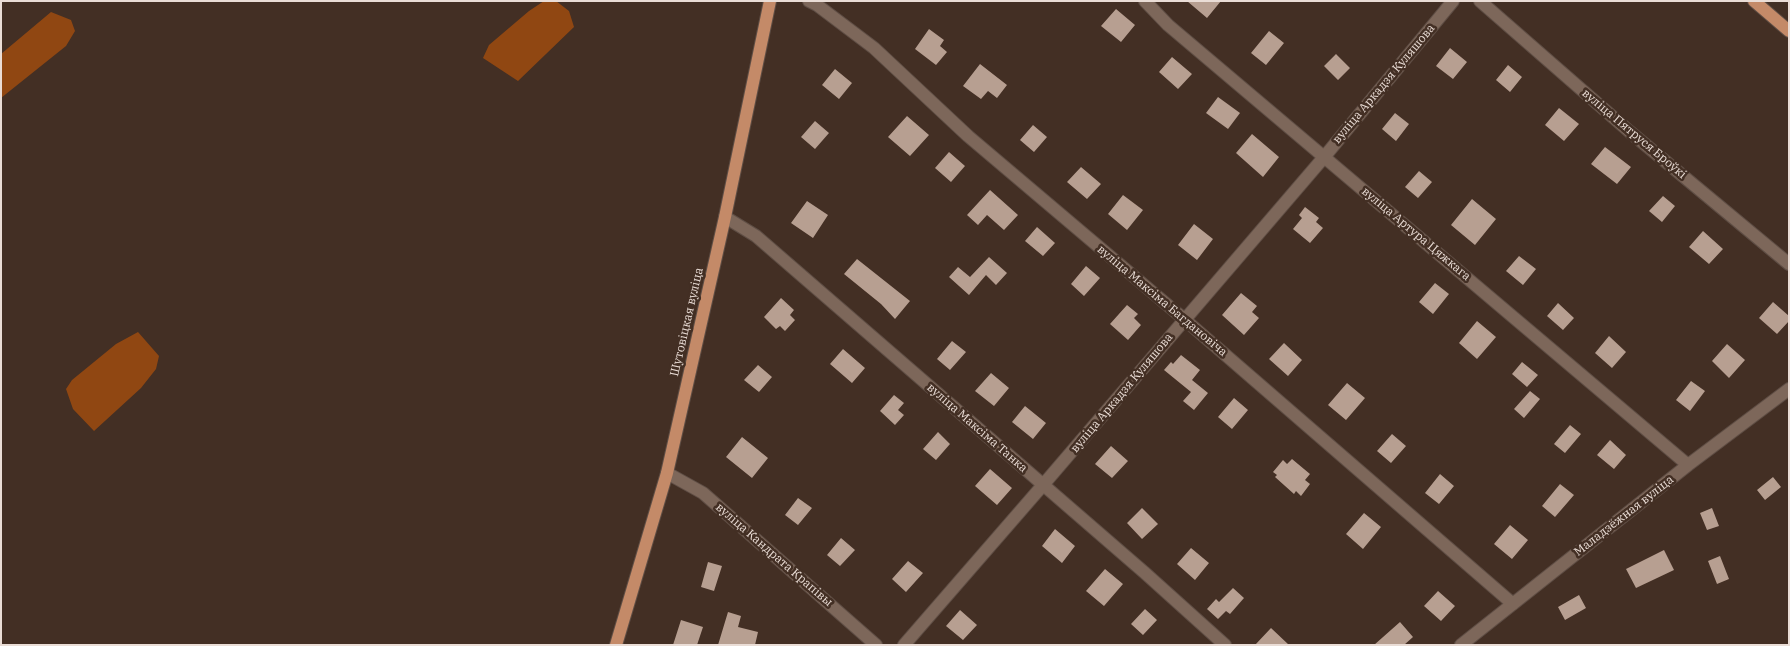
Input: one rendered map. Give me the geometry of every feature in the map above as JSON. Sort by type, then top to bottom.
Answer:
[{"type":"main road","name":"Шутовіцкая вуліца","points":[[616,645],[667,473],[725,217],[770,1]]},
{"type":"main road","points":[[1754,1],[1789,31]]},
{"type":"street","name":"вуліца Максіма Багдановіча","points":[[809,1],[874,48],[968,136],[1184,319],[1513,604]]},
{"type":"street","name":"вуліца Артура Цяжкага","points":[[1145,1],[1168,25],[1688,465]]},
{"type":"street","name":"вуліца Аркадзя Куляшова","points":[[904,645],[1044,485],[1325,156],[1453,1]]},
{"type":"street","name":"вуліца Пятруся Броўкі","points":[[1480,1],[1630,132],[1789,264]]},
{"type":"street","name":"вуліца Максіма Танка","points":[[725,217],[756,236],[1044,485],[1225,645]]},
{"type":"street","name":"Маладзёжная вуліца","points":[[1461,645],[1688,465],[1789,389]]},
{"type":"street","name":"вуліца Кандрата Крапівы","points":[[667,473],[703,493],[876,645]]},
{"type":"shaded area","points":[[544,1],[556,1],[569,11],[574,27],[518,81],[483,58],[489,45],[529,11]]},
{"type":"shaded area","points":[[51,12],[71,20],[75,31],[66,46],[1,98],[1,54]]},
{"type":"shaded area","points":[[138,332],[159,356],[156,369],[141,388],[94,431],[73,409],[66,389],[72,380],[116,344]]},
{"type":"building","points":[[1187,1],[1221,1],[1207,18]]},
{"type":"building","points":[[1116,9],[1135,25],[1121,42],[1101,26]]},
{"type":"building","points":[[929,29],[944,40],[940,46],[947,52],[936,65],[915,49]]},
{"type":"building","points":[[1269,31],[1284,43],[1266,65],[1251,53]]},
{"type":"building","points":[[1450,48],[1467,62],[1453,79],[1436,66]]},
{"type":"building","points":[[1336,54],[1350,68],[1338,80],[1324,66]]},
{"type":"building","points":[[1172,57],[1192,74],[1178,89],[1159,72]]},
{"type":"building","points":[[980,64],[1007,85],[997,98],[988,91],[981,99],[963,86]]},
{"type":"building","points":[[1508,65],[1522,77],[1510,92],[1496,80]]},
{"type":"building","points":[[835,69],[852,83],[839,99],[822,85]]},
{"type":"building","points":[[1218,97],[1240,113],[1228,129],[1206,113]]},
{"type":"building","points":[[1559,108],[1579,124],[1564,141],[1545,125]]},
{"type":"building","points":[[1395,113],[1409,124],[1396,141],[1382,129]]},
{"type":"building","points":[[907,116],[929,135],[910,156],[888,137]]},
{"type":"building","points":[[815,121],[829,133],[815,149],[801,137]]},
{"type":"building","points":[[1033,125],[1047,137],[1034,152],[1020,140]]},
{"type":"building","points":[[1252,134],[1279,157],[1263,177],[1236,153]]},
{"type":"building","points":[[1605,147],[1631,167],[1617,184],[1591,164]]},
{"type":"building","points":[[949,152],[965,166],[951,182],[935,168]]},
{"type":"building","points":[[1081,167],[1101,184],[1087,199],[1067,182]]},
{"type":"building","points":[[1419,171],[1432,182],[1418,198],[1405,187]]},
{"type":"building","points":[[990,190],[1018,215],[1004,230],[987,215],[978,225],[967,215]]},
{"type":"building","points":[[1123,195],[1143,210],[1127,230],[1108,214]]},
{"type":"building","points":[[1663,196],[1675,206],[1662,222],[1649,211]]},
{"type":"building","points":[[1472,199],[1496,219],[1475,245],[1451,225]]},
{"type":"building","points":[[807,201],[828,215],[813,238],[791,223]]},
{"type":"building","points":[[1305,207],[1319,218],[1316,222],[1323,228],[1310,243],[1293,229],[1302,218],[1299,215]]},
{"type":"building","points":[[1194,224],[1213,239],[1197,260],[1178,245]]},
{"type":"building","points":[[1037,227],[1055,243],[1043,256],[1025,241]]},
{"type":"building","points":[[1703,231],[1723,249],[1709,264],[1689,247]]},
{"type":"building","points":[[1519,256],[1536,269],[1523,285],[1506,271]]},
{"type":"building","points":[[989,257],[1007,273],[996,285],[986,275],[969,295],[949,277],[958,267],[970,277]]},
{"type":"building","points":[[857,259],[910,301],[895,319],[881,304],[844,274]]},
{"type":"building","points":[[1086,266],[1100,278],[1084,296],[1071,284]]},
{"type":"building","points":[[1435,283],[1449,294],[1433,314],[1419,302]]},
{"type":"building","points":[[1241,293],[1257,306],[1252,312],[1259,318],[1244,335],[1222,315]]},
{"type":"building","points":[[781,298],[794,310],[790,315],[795,320],[785,331],[780,326],[776,329],[764,317]]},
{"type":"building","points":[[1773,302],[1789,316],[1789,321],[1777,334],[1759,318]]},
{"type":"building","points":[[1558,303],[1574,318],[1563,330],[1547,316]]},
{"type":"building","points":[[1127,305],[1138,314],[1134,318],[1141,325],[1128,340],[1110,324]]},
{"type":"building","points":[[1477,321],[1496,337],[1477,359],[1459,343]]},
{"type":"building","points":[[1609,336],[1626,352],[1612,368],[1595,353]]},
{"type":"building","points":[[952,341],[966,352],[950,370],[937,359]]},
{"type":"building","points":[[1284,343],[1302,360],[1288,376],[1269,359]]},
{"type":"building","points":[[1727,344],[1745,360],[1729,378],[1712,361]]},
{"type":"building","points":[[843,349],[865,368],[852,383],[830,364]]},
{"type":"building","points":[[1181,355],[1200,370],[1192,380],[1208,393],[1194,410],[1183,401],[1191,392],[1164,370]]},
{"type":"building","points":[[1522,362],[1538,375],[1527,387],[1512,374]]},
{"type":"building","points":[[758,365],[772,377],[759,392],[744,380]]},
{"type":"building","points":[[991,373],[1009,388],[994,406],[975,391]]},
{"type":"building","points":[[1691,381],[1705,391],[1690,411],[1676,400]]},
{"type":"building","points":[[1347,383],[1365,398],[1346,420],[1328,405]]},
{"type":"building","points":[[1530,391],[1540,399],[1524,418],[1514,409]]},
{"type":"building","points":[[894,395],[904,403],[898,410],[904,415],[895,425],[880,411]]},
{"type":"building","points":[[1234,398],[1248,410],[1232,429],[1218,417]]},
{"type":"building","points":[[1025,406],[1046,423],[1033,439],[1012,422]]},
{"type":"building","points":[[1570,425],[1581,434],[1565,453],[1554,444]]},
{"type":"building","points":[[938,432],[950,444],[936,460],[923,449]]},
{"type":"building","points":[[1392,434],[1406,446],[1391,463],[1377,451]]},
{"type":"building","points":[[742,437],[768,458],[752,478],[726,457]]},
{"type":"building","points":[[1610,440],[1626,455],[1614,469],[1597,455]]},
{"type":"building","points":[[1111,446],[1128,461],[1112,478],[1095,464]]},
{"type":"building","points":[[1292,459],[1310,474],[1305,480],[1310,484],[1301,496],[1296,491],[1294,494],[1275,477],[1277,475],[1273,472],[1283,460],[1287,464]]},
{"type":"building","points":[[990,469],[1012,488],[997,505],[975,486]]},
{"type":"building","points":[[1440,474],[1454,486],[1439,504],[1425,493]]},
{"type":"building","points":[[1773,477],[1781,487],[1765,500],[1757,490]]},
{"type":"building","points":[[1560,484],[1574,495],[1555,517],[1542,506]]},
{"type":"building","points":[[798,498],[812,508],[798,525],[785,515]]},
{"type":"building","points":[[1142,508],[1158,524],[1142,539],[1127,523]]},
{"type":"building","points":[[1712,508],[1719,526],[1707,530],[1700,513]]},
{"type":"building","points":[[1364,513],[1381,527],[1363,549],[1346,534]]},
{"type":"building","points":[[1510,525],[1528,540],[1512,559],[1494,544]]},
{"type":"building","points":[[1055,529],[1075,546],[1062,563],[1042,546]]},
{"type":"building","points":[[841,538],[855,550],[840,566],[827,555]]},
{"type":"building","points":[[1191,548],[1209,563],[1195,580],[1177,564]]},
{"type":"building","points":[[1664,550],[1674,570],[1636,588],[1626,569]]},
{"type":"building","points":[[1720,556],[1729,579],[1717,584],[1708,561]]},
{"type":"building","points":[[908,561],[923,573],[906,592],[892,579]]},
{"type":"building","points":[[708,562],[722,566],[714,591],[701,587]]},
{"type":"building","points":[[1105,569],[1123,584],[1104,606],[1086,591]]},
{"type":"building","points":[[1233,588],[1244,598],[1230,614],[1226,611],[1218,619],[1207,609],[1216,599],[1219,602]]},
{"type":"building","points":[[1438,591],[1455,606],[1441,621],[1424,606]]},
{"type":"building","points":[[1579,595],[1586,608],[1565,620],[1558,607]]},
{"type":"building","points":[[1145,609],[1157,620],[1143,635],[1131,624]]},
{"type":"building","points":[[960,610],[977,625],[963,640],[946,626]]},
{"type":"building","points":[[728,612],[741,616],[738,627],[758,632],[755,645],[718,645]]},
{"type":"building","points":[[681,620],[703,627],[697,645],[673,645]]},
{"type":"building","points":[[1400,622],[1413,637],[1404,645],[1374,645]]},
{"type":"building","points":[[1271,628],[1289,645],[1255,645]]}]
